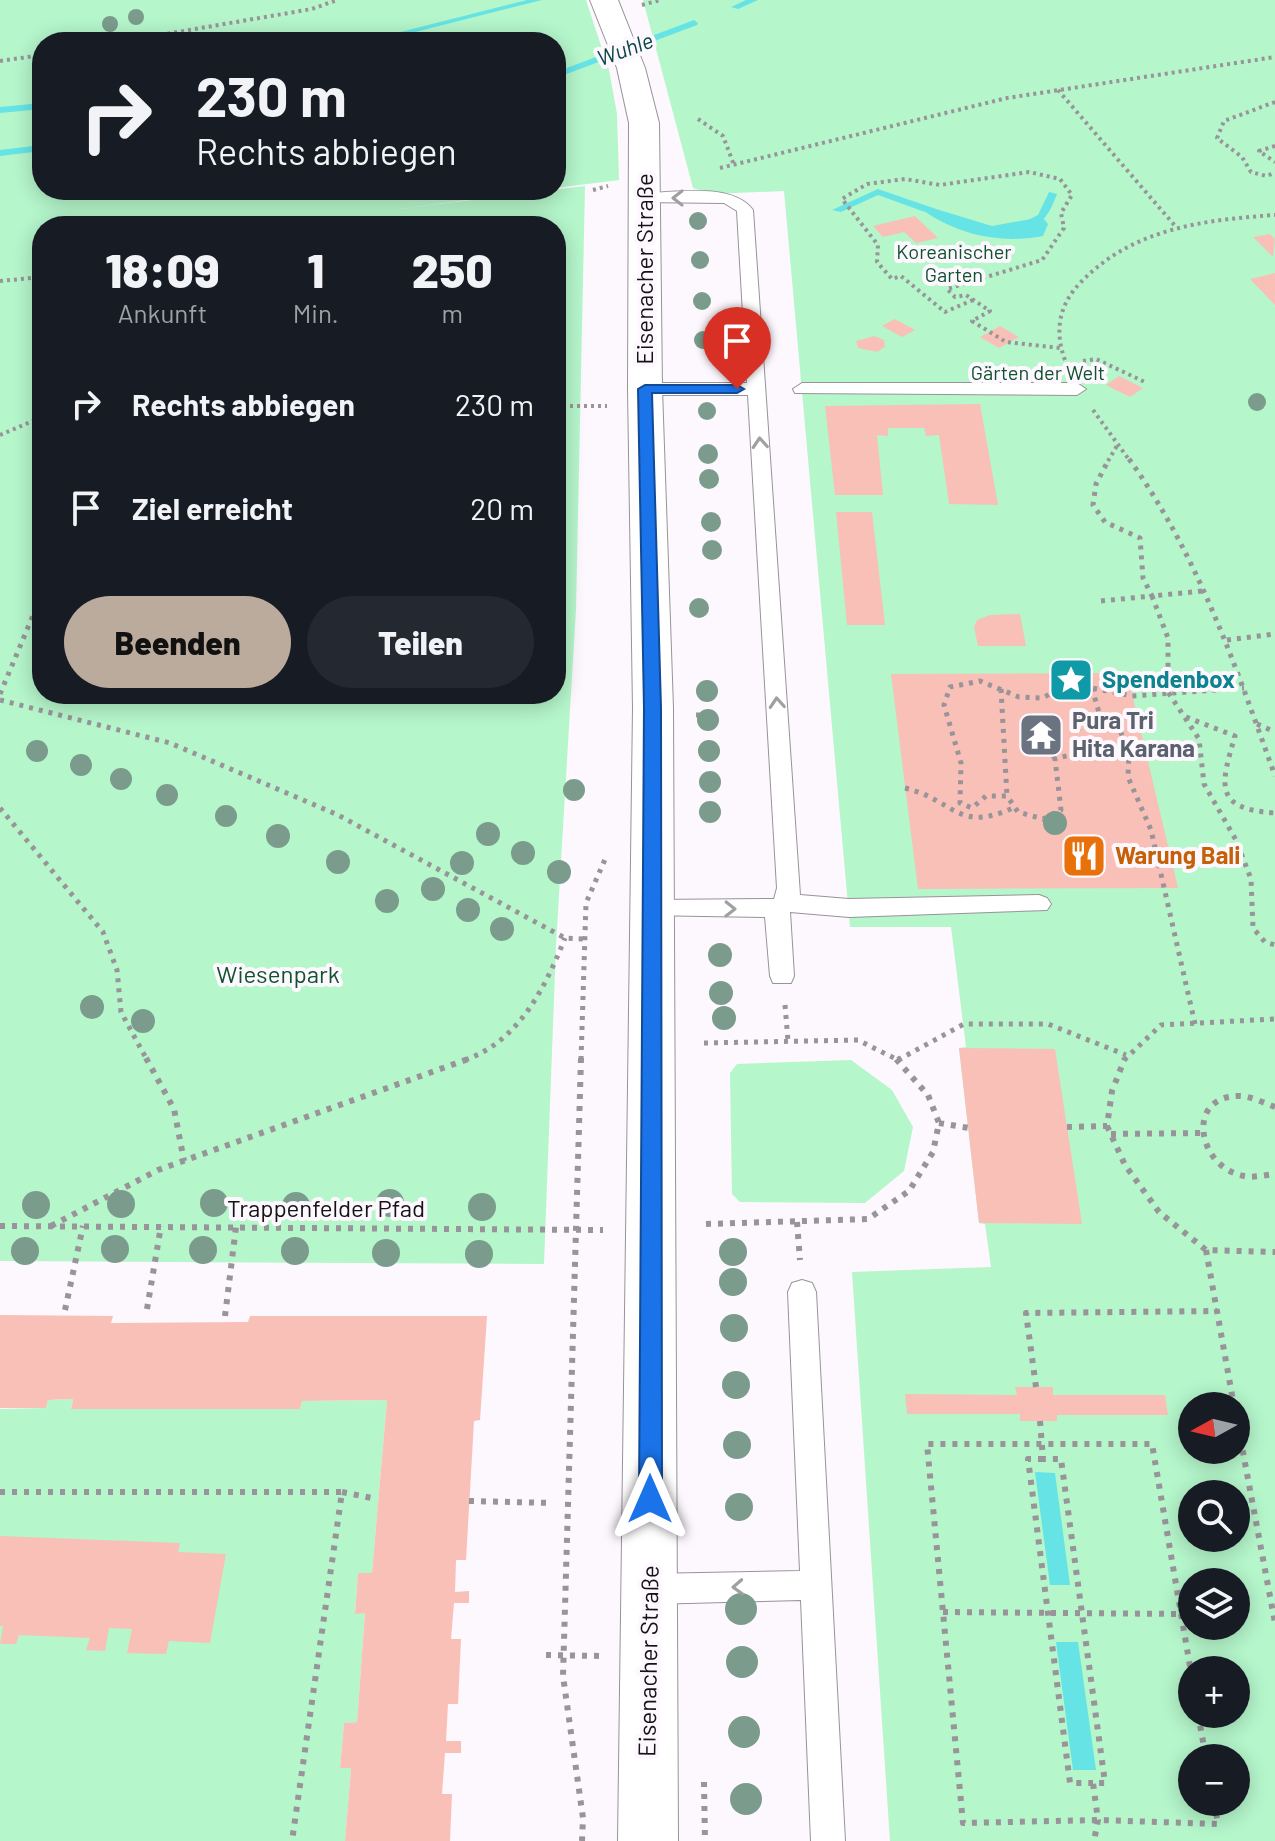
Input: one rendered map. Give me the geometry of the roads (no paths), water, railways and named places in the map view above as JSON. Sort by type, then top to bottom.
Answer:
[{"type":"street","name":"Eisenacher Straße","points":[[604,0],[631,68],[644,114],[645,198],[626,398],[653,708],[648,1841]]},
{"type":"lane","points":[[645,198],[726,198],[738,202],[745,210],[782,906],[782,976]]},
{"type":"lane","points":[[626,398],[756,389]]},
{"type":"lane","points":[[802,389],[1077,389]]},
{"type":"lane","points":[[652,909],[1039,904]]},
{"type":"lane","points":[[802,1292],[828,1841]]},
{"type":"lane","points":[[650,1589],[816,1585]]},
{"type":"water","points":[[913,202],[992,226],[1042,217],[1048,224],[1043,236],[991,237],[942,222]]},
{"type":"water","points":[[1035,1472],[1055,1473],[1070,1585],[1050,1585]]},
{"type":"water","points":[[1056,1642],[1078,1642],[1096,1770],[1073,1770]]},
{"type":"waterway","points":[[406,32],[538,0]]},
{"type":"waterway","name":"Wuhle","points":[[735,7],[754,0]]},
{"type":"waterway","name":"Wuhle","points":[[566,71],[694,23]]},
{"type":"waterway","points":[[0,110],[32,107]]},
{"type":"waterway","name":"Wuhle","points":[[0,153],[32,149]]},
{"type":"waterway","points":[[837,210],[878,192],[929,210]]},
{"type":"waterway","points":[[1028,224],[1042,217],[1052,194]]},
{"type":"place","name":"Spendenbox","points":[[1071,680]]},
{"type":"place","name":"Pura Tri Hita Karana","points":[[1041,735]]},
{"type":"place","name":"Warung Bali","points":[[1084,856]]},
{"type":"park label","name":"Koreanischer Garten","points":[[954,264]]},
{"type":"park label","name":"Gärten der Welt","points":[[1038,373]]},
{"type":"park label","name":"Wiesenpark","points":[[278,975]]}]
